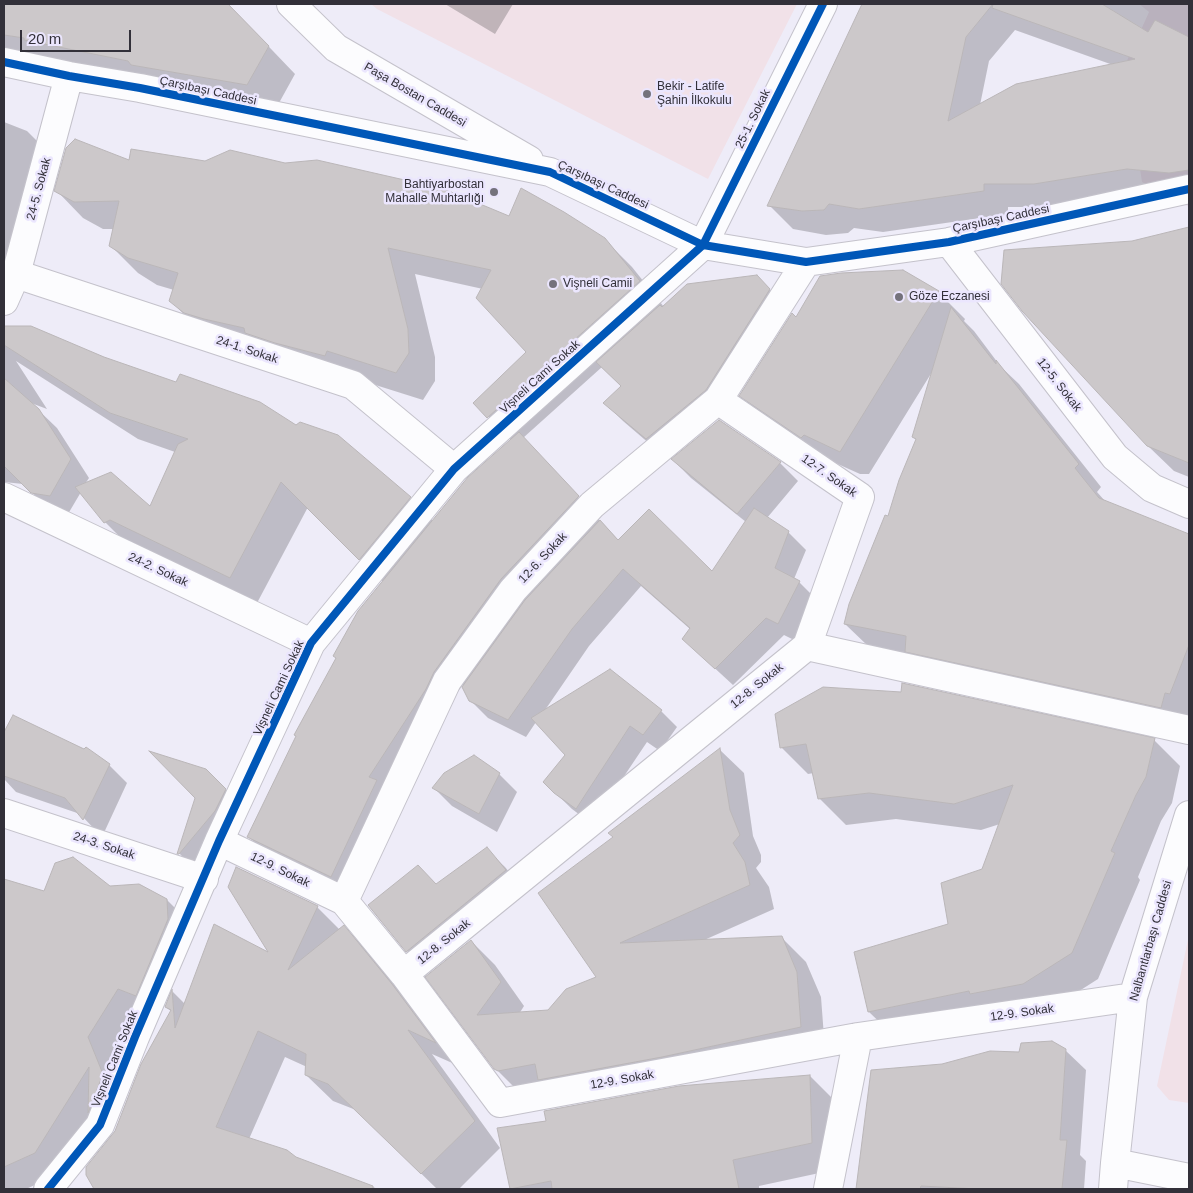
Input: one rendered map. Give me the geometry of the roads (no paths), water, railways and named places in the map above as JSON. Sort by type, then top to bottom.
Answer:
[{"type":"street","name":"Paşa Bostan Caddesi","points":[[291,4],[336,48],[550,172]]},
{"type":"street","name":"25-1. Sokak","points":[[703,245],[823,4]]},
{"type":"street","name":"Çarşıbaşı Caddesi","points":[[4,62],[550,172],[703,245],[806,262],[949,242],[1189,190]]},
{"type":"street","name":"24-5. Sokak","points":[[4,301],[16,274],[69,76]]},
{"type":"street","name":"12-5. Sokak","points":[[949,242],[1115,457],[1152,488],[1189,504]]},
{"type":"street","name":"Vişneli Cami Sokak","points":[[48,1189],[100,1125],[135,1037],[219,841],[312,643],[454,469],[703,245]]},
{"type":"street","name":"12-6. Sokak","points":[[344,901],[446,681],[513,590],[592,505],[718,400],[806,262]]},
{"type":"street","name":"24-1. Sokak","points":[[16,274],[354,385],[454,469]]},
{"type":"street","name":"12-7. Sokak","points":[[718,400],[860,497],[807,646]]},
{"type":"street","name":"24-2. Sokak","points":[[4,497],[312,643]]},
{"type":"street","points":[[807,646],[1189,730]]},
{"type":"street","name":"12-8. Sokak","points":[[404,974],[807,646]]},
{"type":"street","name":"24-3. Sokak","points":[[4,813],[204,879]]},
{"type":"street","name":"Nalbantlarbaşı Caddesi","points":[[1114,1176],[1133,997],[1189,815]]},
{"type":"street","name":"12-9. Sokak","points":[[219,841],[344,901],[404,974],[500,1102],[858,1037],[1133,997]]},
{"type":"street","points":[[828,1189],[858,1037]]},
{"type":"street","points":[[1114,1176],[1189,1178]]},
{"type":"place","name":"Bekir - Latife Şahin İlkokulu","points":[[647,94]]},
{"type":"place","name":"Bahtiyarbostan Mahalle Muhtarlığı","points":[[494,192]]},
{"type":"place","name":"Vişneli Camii","points":[[553,284]]},
{"type":"place","name":"Göze Eczanesi","points":[[899,297]]}]
